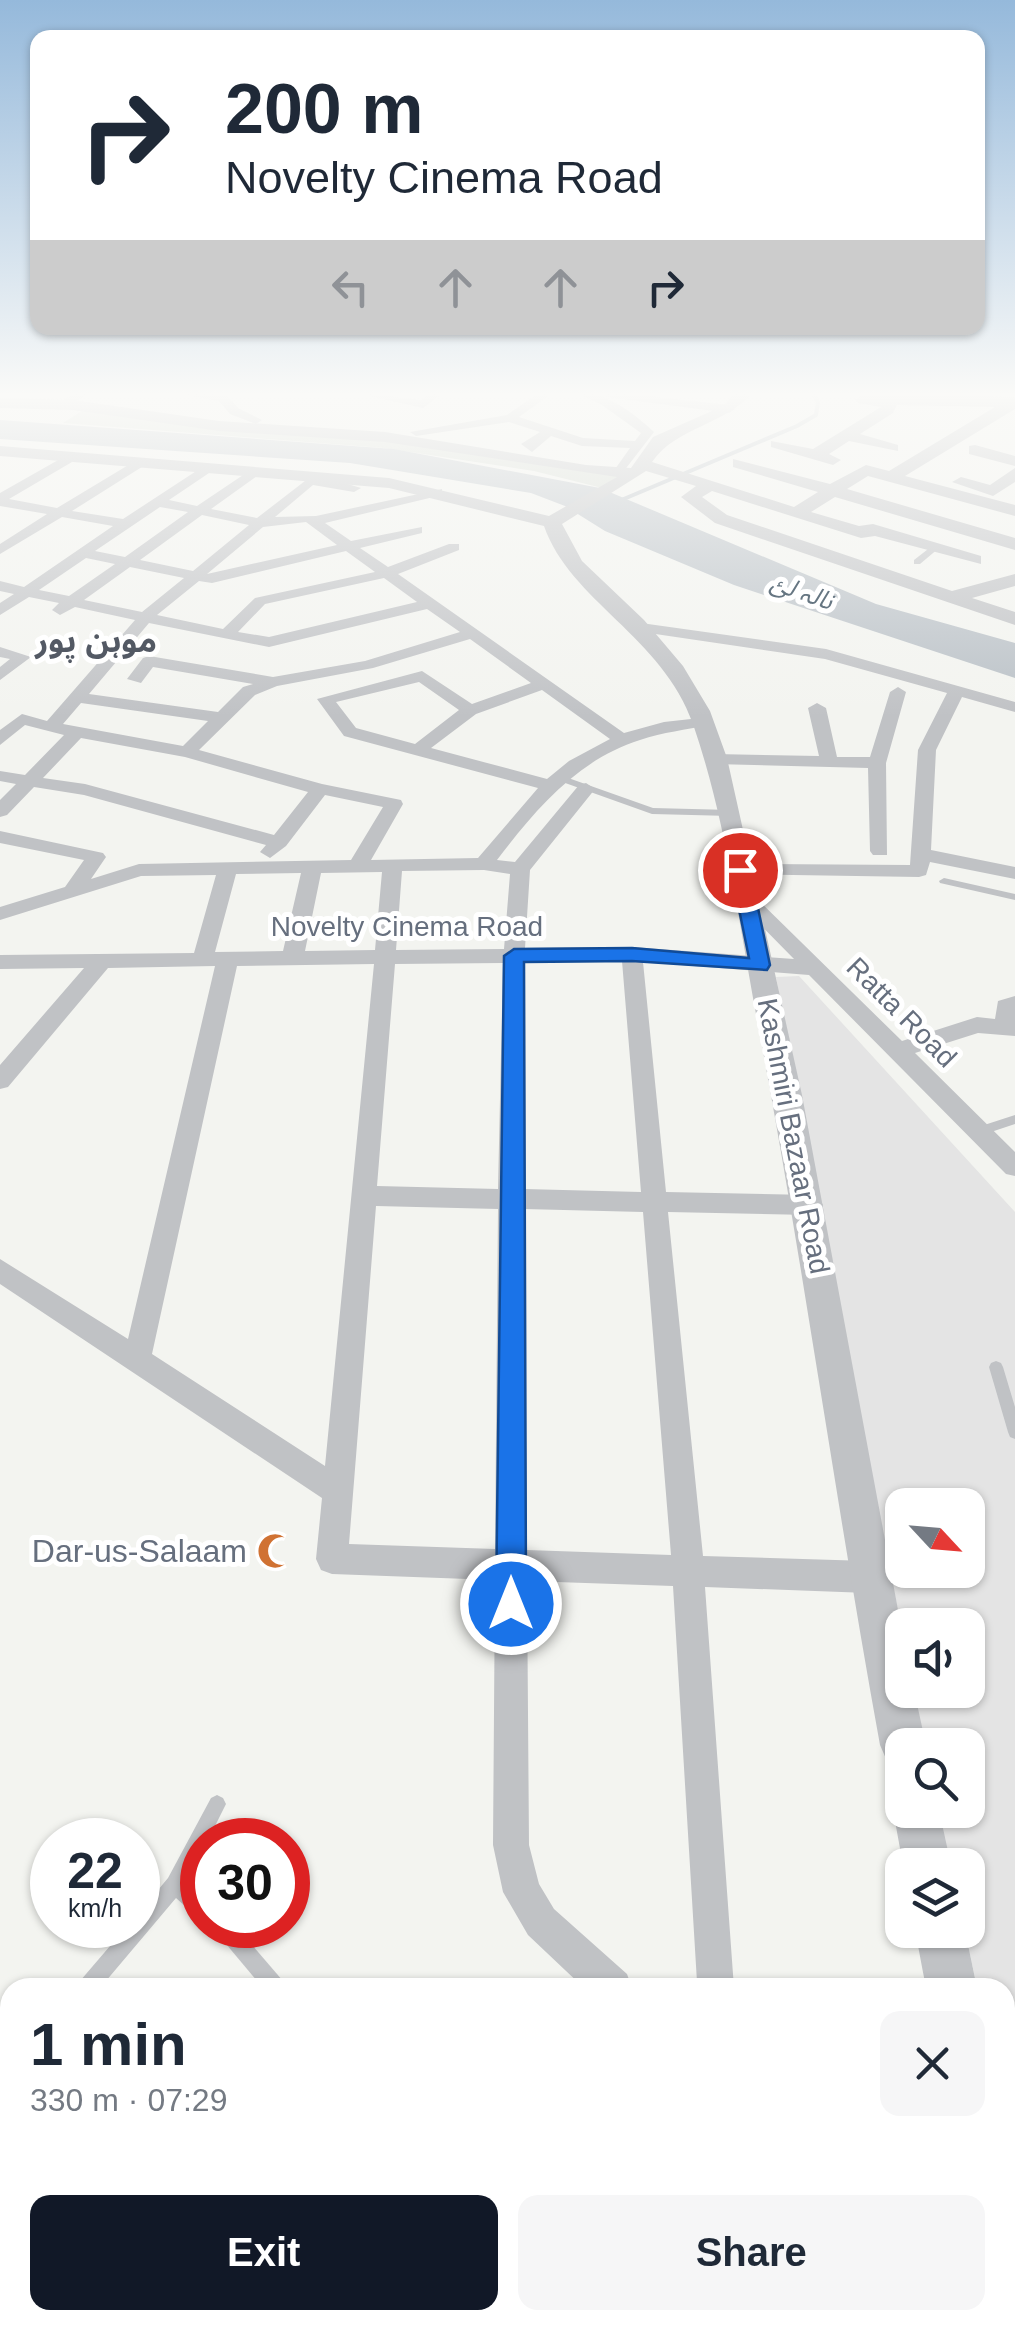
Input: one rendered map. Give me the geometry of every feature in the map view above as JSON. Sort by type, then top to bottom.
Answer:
[{"type":"street","points":[[0,500],[125,524]]},
{"type":"street","points":[[0,550],[80,500]]},
{"type":"street","points":[[0,610],[160,500]]},
{"type":"street","points":[[67,606],[213,500]]},
{"type":"street","points":[[50,727],[146,617],[289,500]]},
{"type":"street","points":[[314,522],[406,500]]},
{"type":"street","points":[[467,500],[552,522],[588,500]]},
{"type":"street","points":[[695,500],[720,519],[753,531],[948,598],[1012,615]]},
{"type":"street","points":[[755,500],[974,560]]},
{"type":"street","points":[[753,531],[815,500]]},
{"type":"street","points":[[866,500],[1010,536]]},
{"type":"street","points":[[980,500],[1015,511]]},
{"type":"street","points":[[157,502],[262,523],[303,517],[314,522],[621,739]]},
{"type":"street","name":"Kashmiri Bazaar Road","points":[[552,522],[559,548],[641,628],[690,694],[703,720],[730,813],[810,1205],[868,1577],[899,1728]]},
{"type":"street","points":[[83,553],[212,579],[417,530]]},
{"type":"street","points":[[956,576],[1010,536]]},
{"type":"street","points":[[226,635],[260,601],[384,574],[454,547]]},
{"type":"street","points":[[948,598],[1015,580]]},
{"type":"street","points":[[0,586],[67,606],[146,617],[269,642],[426,604]]},
{"type":"street","points":[[641,628],[826,654],[1015,707]]},
{"type":"street","points":[[187,752],[249,691],[273,682],[393,657],[470,634]]},
{"type":"street","points":[[230,674],[269,642]]},
{"type":"street","points":[[0,652],[23,658],[0,675]]},
{"type":"street","points":[[393,657],[470,710]]},
{"type":"street","points":[[135,679],[149,660],[273,682]]},
{"type":"street","points":[[422,676],[324,699],[350,732],[552,781]]},
{"type":"street","points":[[418,750],[470,710],[544,684]]},
{"type":"street","points":[[743,885],[919,871],[927,750],[958,691]]},
{"type":"street","points":[[880,852],[877,764],[898,692]]},
{"type":"street","points":[[76,697],[222,718]]},
{"type":"street","points":[[816,708],[830,762]]},
{"type":"street","points":[[0,740],[22,719],[187,752],[320,789],[394,804],[358,866]]},
{"type":"street","points":[[484,864],[552,781],[621,739],[703,720]]},
{"type":"street","points":[[0,811],[34,782],[78,732]]},
{"type":"street","points":[[714,759],[877,764]]},
{"type":"street","points":[[0,776],[84,790],[279,842]]},
{"type":"street","points":[[257,868],[320,789]]},
{"type":"street","points":[[586,789],[520,868],[514,956],[511,1198],[511,1844],[522,1892],[541,1922],[602,1978]]},
{"type":"street","points":[[0,861],[4,838],[96,857],[73,890]]},
{"type":"street","points":[[922,854],[1015,873]]},
{"type":"street","points":[[0,914],[139,870],[484,864],[520,868]]},
{"type":"street","points":[[393,866],[332,1559],[868,1577]]},
{"type":"street","points":[[293,956],[312,867]]},
{"type":"street","points":[[137,1360],[215,957],[228,868]]},
{"type":"street","name":"Ratta Road","points":[[743,885],[814,968],[1015,1168]]},
{"type":"street","name":"Novelty Cinema Road","points":[[0,962],[100,963],[388,954],[632,954],[814,968]]},
{"type":"street","points":[[632,954],[688,1568],[717,1978]]},
{"type":"street","points":[[0,1081],[100,963]]},
{"type":"street","points":[[899,1050],[977,1025],[1011,1028],[1006,1006],[1015,1004]]},
{"type":"street","points":[[366,1196],[654,1198],[810,1205]]},
{"type":"street","points":[[0,1270],[338,1491]]},
{"type":"street","points":[[944,1948],[950,1978]]},
{"type":"lane","points":[[916,562],[934,548]]},
{"type":"lane","points":[[552,781],[652,811],[730,813]]},
{"type":"lane","points":[[944,881],[1015,896]]},
{"type":"lane","points":[[980,1131],[1015,1119]]},
{"type":"lane","points":[[996,1367],[1015,1432]]},
{"type":"lane","points":[[96,1978],[175,1885],[217,1804]]},
{"type":"lane","points":[[175,1885],[180,1889]]},
{"type":"lane","points":[[242,1948],[268,1978]]},
{"type":"shaded area","points":[[799,976],[1015,1212],[1015,1978],[975,1978],[969,1948],[985,1948],[985,1848],[946,1848],[942,1828],[985,1828],[985,1728],[922,1728],[918,1708],[985,1708],[985,1608],[898,1608],[894,1588],[985,1588],[985,1488],[885,1488],[885,1543],[776,977]]},
{"type":"water","name":"نالہ لئ","points":[[548,500],[628,500],[876,604],[1015,643],[1015,678],[734,585],[605,531]]},
{"type":"place","name":"Dar-us-Salaam","points":[[275,1551]]},
{"type":"district","name":"موہن پور","points":[[96,641]]},
{"type":"route","points":[[511,1604],[514,956],[632,954],[760,965],[740,870]]}]
